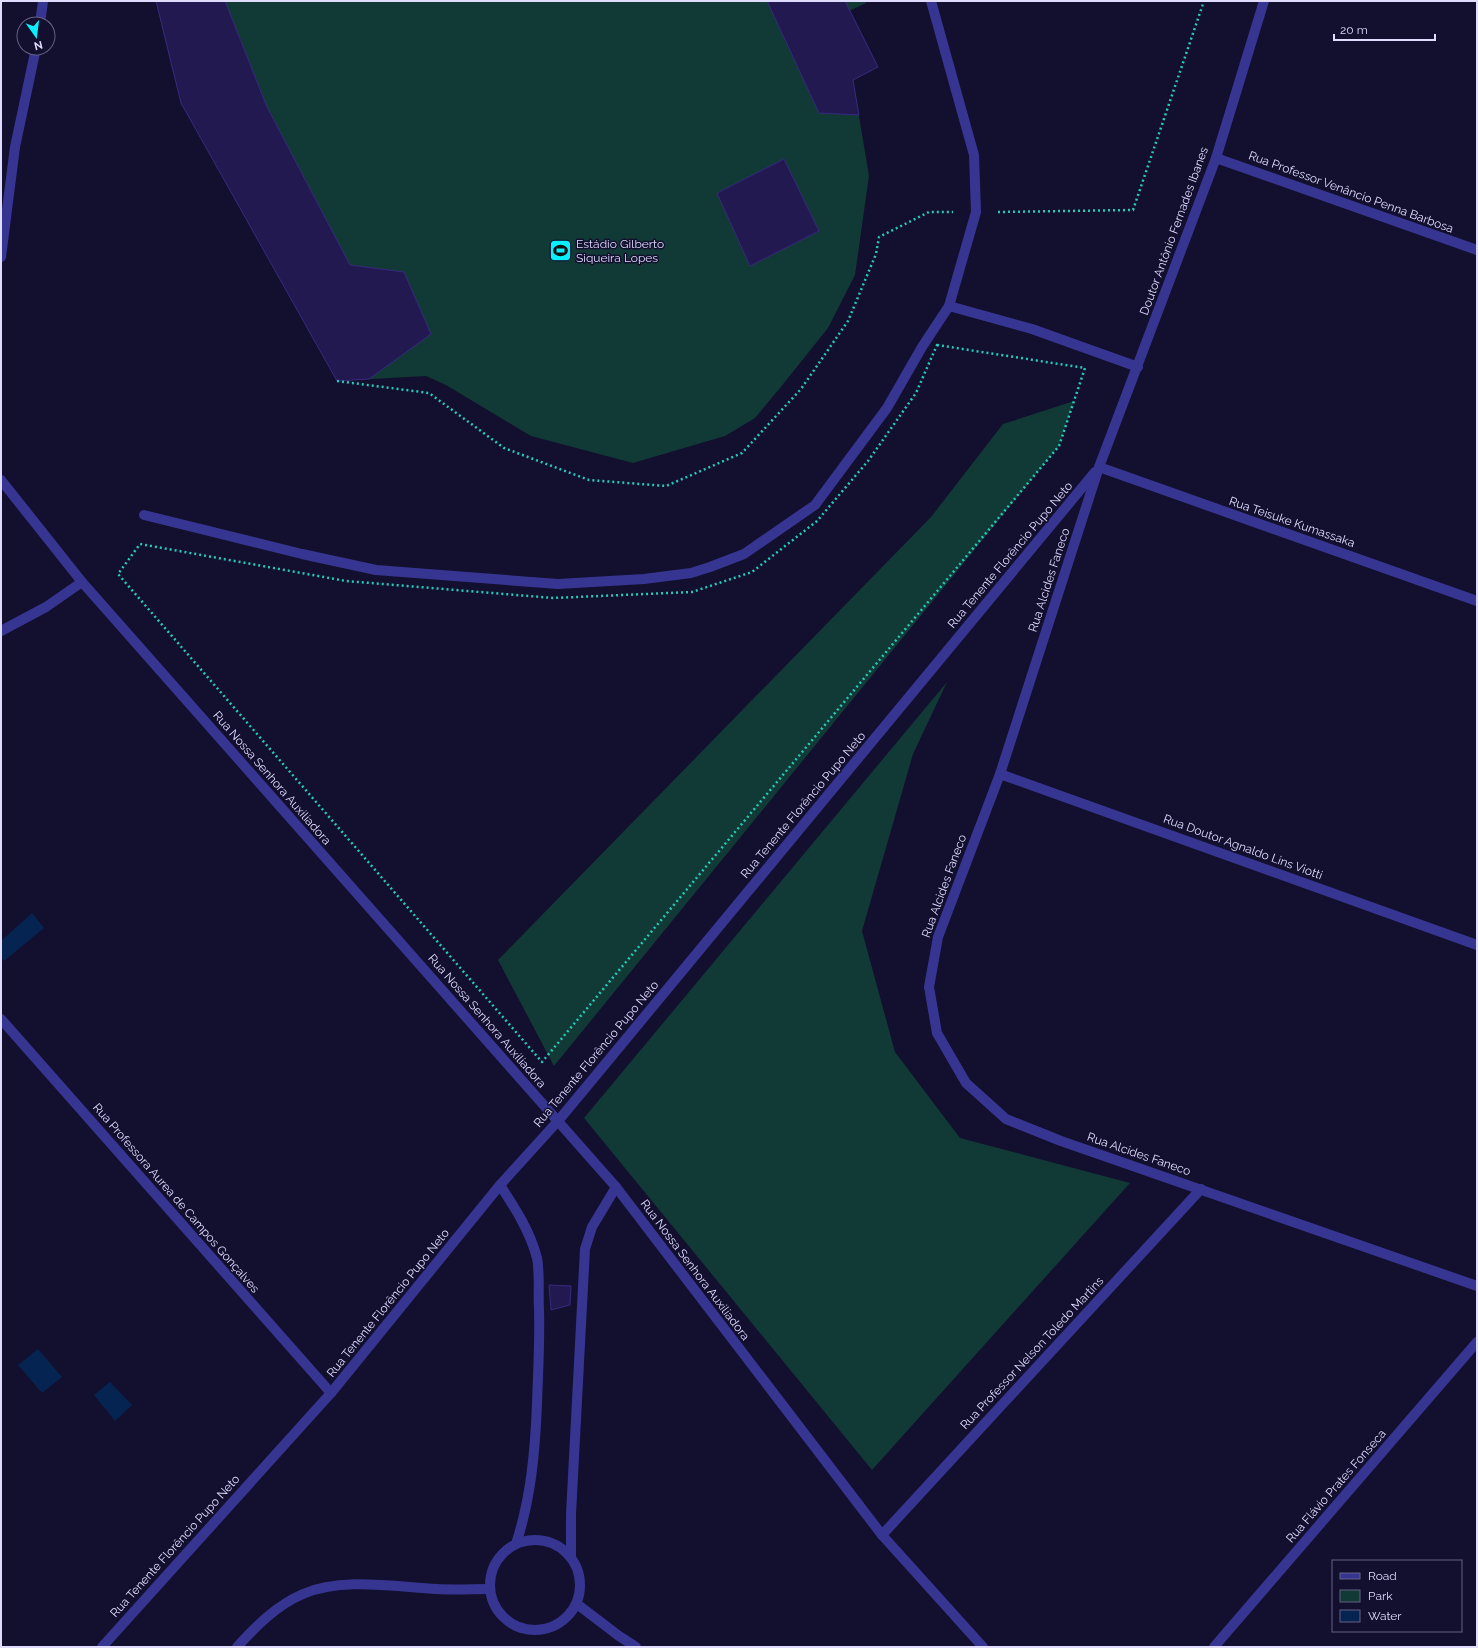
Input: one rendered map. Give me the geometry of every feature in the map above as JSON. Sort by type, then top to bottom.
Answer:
[{"type":"street","points":[[41,16],[43,1]]},
{"type":"street","points":[[144,515],[302,554],[376,570],[558,584],[644,579],[690,573],[744,554],[815,505],[887,408],[922,348],[949,306],[976,212],[974,155],[931,1]]},
{"type":"street","name":"Doutor Antônio Fernades Ibanes","points":[[1099,468],[1216,158],[1264,1]]},
{"type":"street","points":[[1,257],[15,147],[34,56]]},
{"type":"street","name":"Rua Professor Venâncio Penna Barbosa","points":[[1216,158],[1477,250]]},
{"type":"street","points":[[949,306],[1032,329],[1138,367]]},
{"type":"street","name":"Rua Teisuke Kumassaka","points":[[1099,468],[1477,601]]},
{"type":"street","name":"Rua Alcides Faneco","points":[[1099,468],[1000,774],[938,937],[929,987],[937,1033],[966,1083],[1006,1119],[1061,1141],[1477,1286]]},
{"type":"street","name":"Rua Tenente Florêncio Pupo Neto","points":[[102,1647],[331,1393],[500,1185],[558,1121],[1099,468]]},
{"type":"street","name":"Rua Nossa Senhora Auxiliadora","points":[[1,480],[82,582],[616,1187],[882,1534],[983,1647]]},
{"type":"street","points":[[1,631],[46,608],[82,582]]},
{"type":"street","name":"Rua Doutor Agnaldo Lins Viotti","points":[[1000,774],[1477,945]]},
{"type":"street","name":"Rua Professora Aurea de Campos Gonçalves","points":[[1,1019],[331,1393]]},
{"type":"street","points":[[500,1185],[518,1214],[530,1238],[537,1259],[539,1326],[535,1438],[531,1483],[524,1520],[516,1544]]},
{"type":"street","points":[[571,1557],[572,1490],[585,1249],[592,1227],[616,1187]]},
{"type":"street","name":"Rua Professor Nelson Toledo Martins","points":[[882,1534],[1201,1189]]},
{"type":"street","name":"Rua Flávio Prates Fonseca","points":[[1214,1647],[1477,1342]]},
{"type":"street","points":[[535,1540],[555,1544],[571,1557],[579,1571],[581,1588],[576,1604],[564,1620],[547,1629],[527,1630],[508,1622],[495,1608],[489,1589],[491,1571],[500,1554],[516,1544],[535,1540]]},
{"type":"street","points":[[240,1645],[270,1614],[303,1594],[329,1587],[359,1584],[437,1589],[489,1589]]},
{"type":"street","points":[[576,1604],[636,1647]]},
{"type":"path","points":[[337,381],[429,393],[504,448],[589,480],[666,486],[742,453],[801,389],[848,321],[876,254],[879,237],[929,212],[1133,210],[1204,1]]},
{"type":"path","points":[[937,345],[1085,368],[1059,446],[542,1062],[118,574],[140,544],[346,581],[553,598],[692,592],[752,572],[818,521],[868,461],[916,393],[937,345]]},
{"type":"green space","name":"Estádio Gilberto Siqueira Lopes","points":[[159,1],[865,1],[866,3],[847,12],[878,67],[853,80],[869,176],[855,275],[828,328],[755,418],[725,436],[633,463],[531,436],[446,385],[426,376],[337,381],[181,103],[162,27]]},
{"type":"green space","points":[[1074,401],[1059,446],[554,1066],[498,960],[931,517],[1003,424]]},
{"type":"green space","points":[[947,682],[913,754],[862,931],[895,1052],[960,1138],[1130,1183],[872,1470],[584,1118]]},
{"type":"water","points":[[32,913],[44,928],[4,961],[1,957],[1,941]]},
{"type":"water","points":[[38,1349],[62,1377],[42,1393],[18,1365]]},
{"type":"water","points":[[110,1382],[132,1405],[115,1421],[94,1395]]},
{"type":"building","points":[[156,1],[225,1],[267,107],[350,265],[404,272],[431,334],[369,379],[337,381],[181,103]]},
{"type":"building","points":[[767,1],[845,1],[878,67],[853,80],[859,115],[819,113]]},
{"type":"building","points":[[784,159],[819,231],[750,266],[717,193]]},
{"type":"building","points":[[549,1285],[571,1286],[570,1305],[551,1310]]},
{"type":"place","name":"Estádio Gilberto Siqueira Lopes","points":[[561,251]]}]
